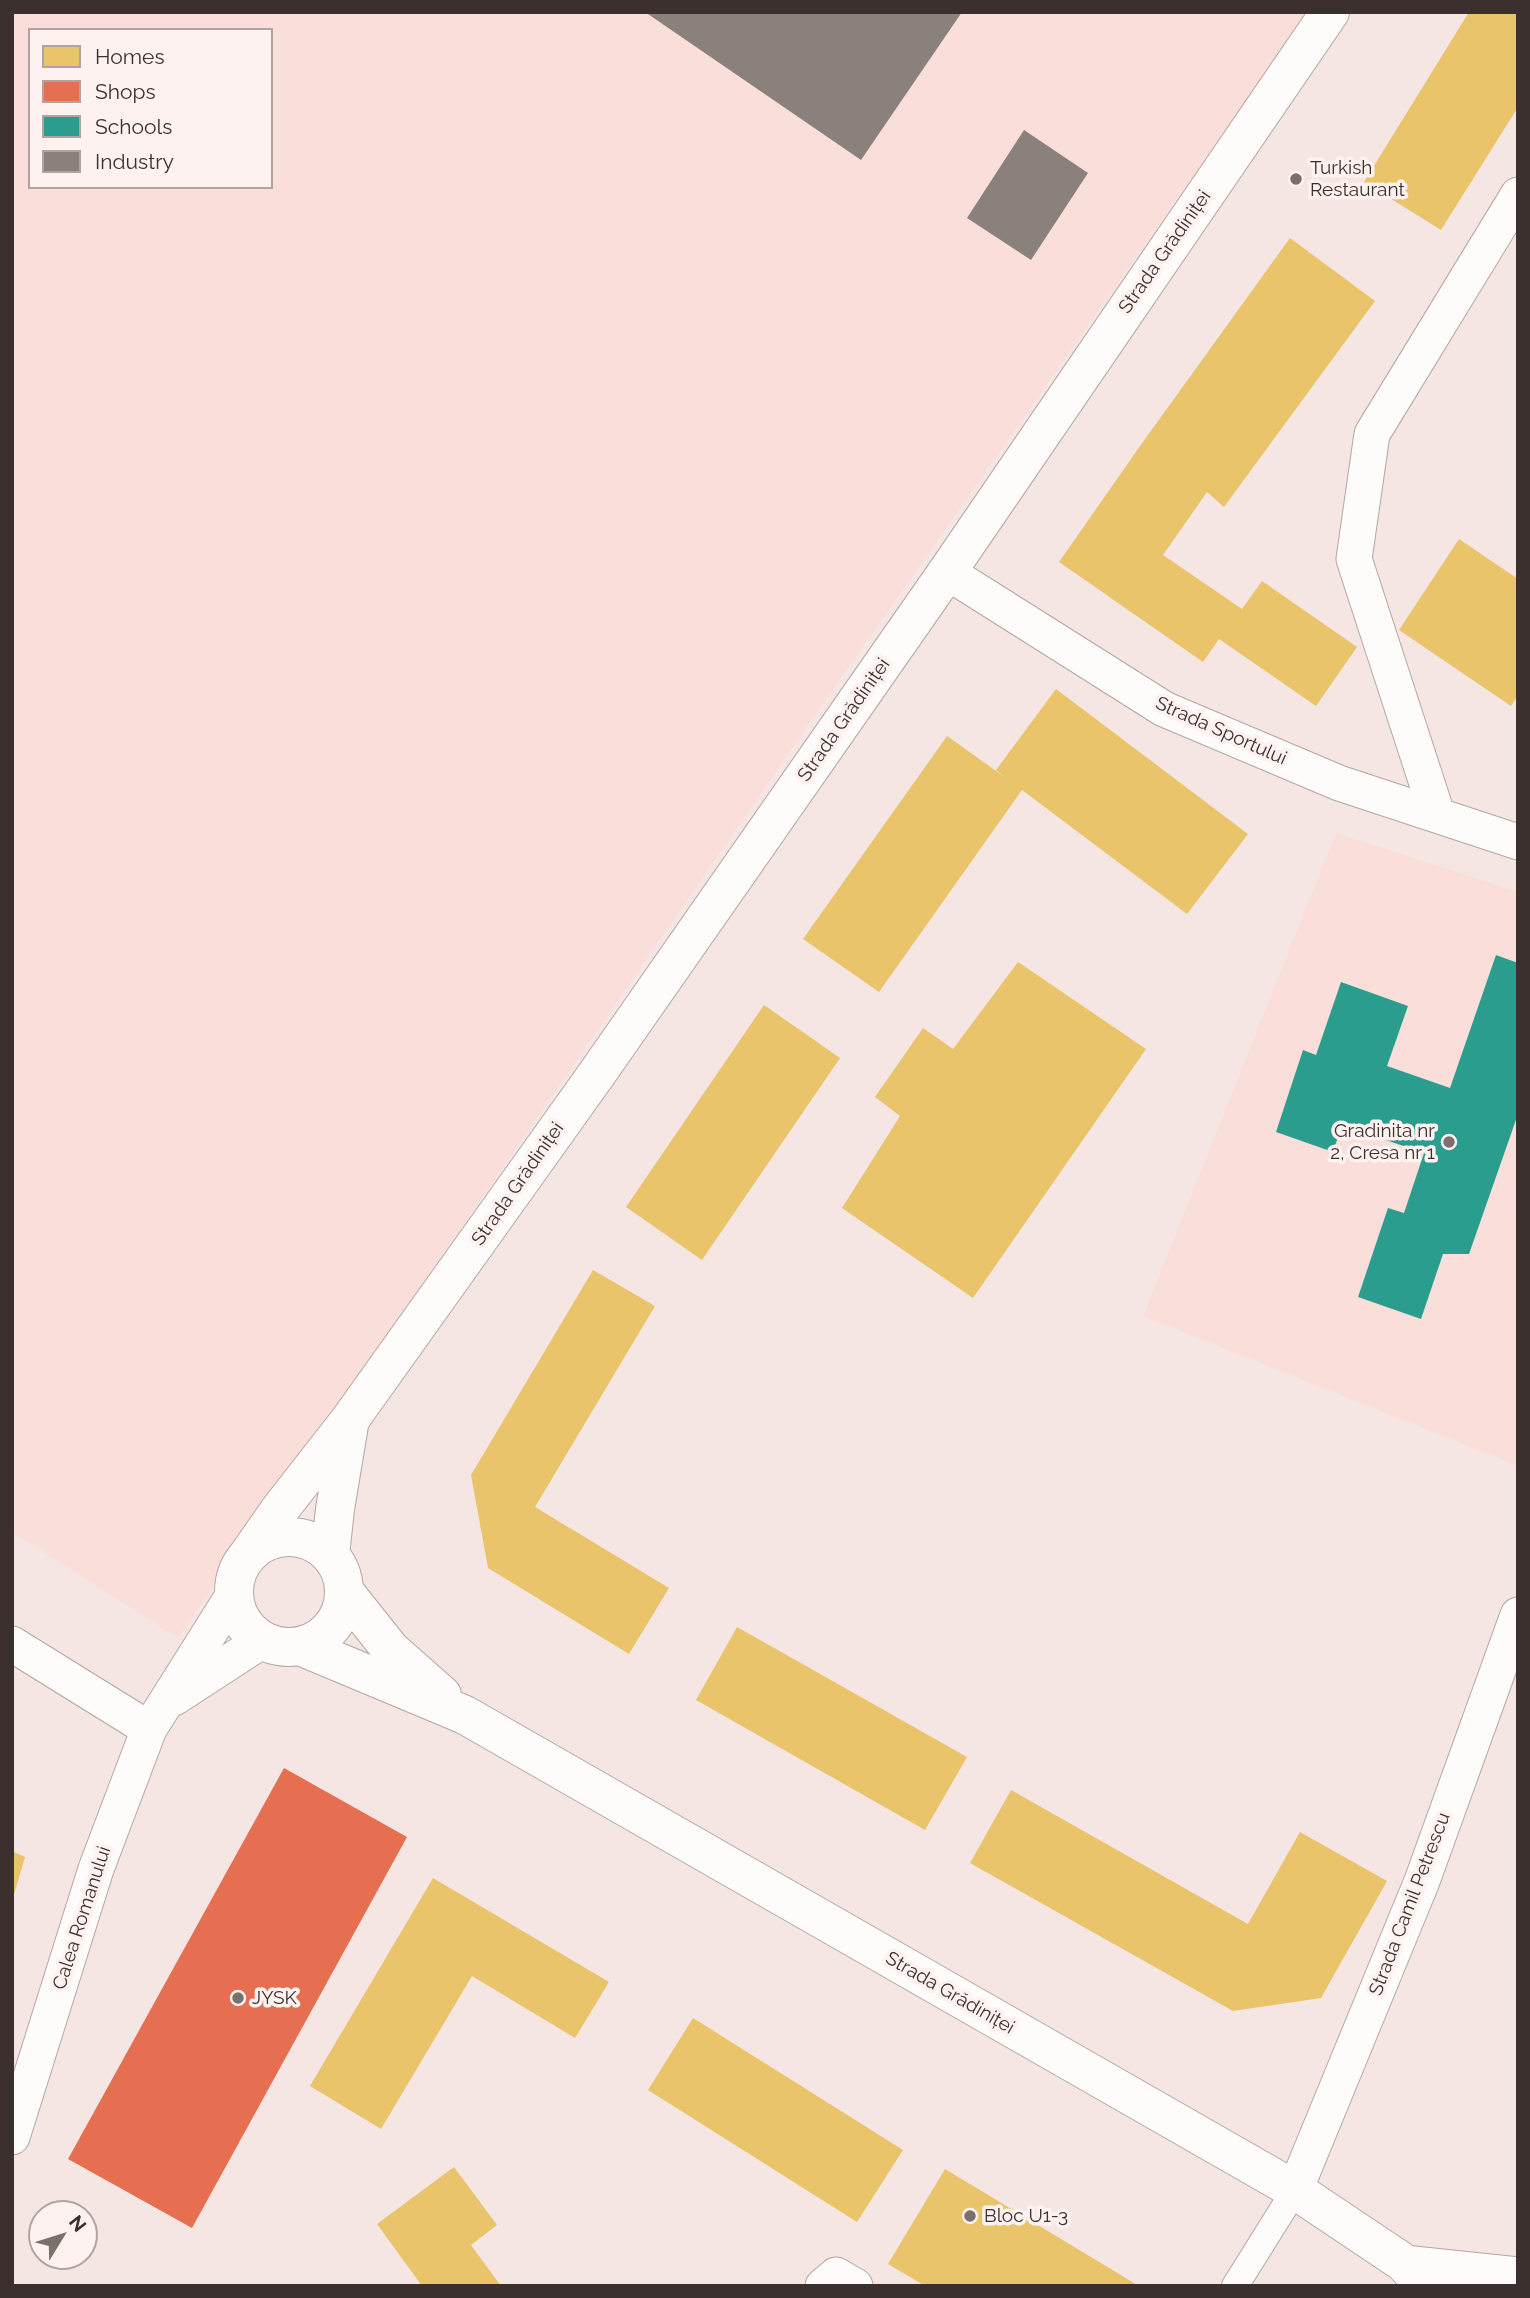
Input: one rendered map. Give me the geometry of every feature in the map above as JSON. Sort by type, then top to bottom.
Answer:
[{"type":"main road","name":"Strada Grădiniței","points":[[246,1558],[349,1421],[604,1064],[947,572],[1330,12]]},
{"type":"main road","name":"Strada Grădiniței","points":[[330,1555],[349,1421]]},
{"type":"main road","points":[[297,1537],[315,1543],[330,1555],[341,1572],[344,1591],[341,1610],[332,1627],[318,1639],[300,1646],[281,1647],[262,1640],[248,1628],[238,1612],[234,1594],[237,1575],[246,1558],[260,1545],[277,1538],[297,1537]]},
{"type":"main road","name":"Strada Grădiniței","points":[[344,1591],[391,1650],[465,1715]]},
{"type":"main road","name":"Strada Grădiniței","points":[[300,1646],[465,1715],[1295,2190],[1414,2274]]},
{"type":"street","points":[[1437,814],[1354,559],[1372,434],[1518,195]]},
{"type":"street","name":"Strada Sportului","points":[[947,572],[1164,709],[1339,783],[1518,842]]},
{"type":"street","name":"Calea Romanului","points":[[15,2121],[96,1869],[157,1717],[234,1594]]},
{"type":"street","name":"Strada Camil Petrescu","points":[[1295,2190],[1422,1881],[1518,1615]]},
{"type":"street","points":[[12,1644],[157,1717],[262,1640]]},
{"type":"street","points":[[1235,2286],[1295,2190]]},
{"type":"street","points":[[1414,2274],[1518,2276]]},
{"type":"street","points":[[823,2286],[836,2275],[855,2286]]},
{"type":"shaded area","points":[[12,12],[1308,12],[812,719],[178,1638],[12,1532]]},
{"type":"shaded area","points":[[1336,833],[1518,892],[1518,1466],[1143,1316]]},
{"type":"building: Homes","points":[[1469,12],[1518,12],[1518,107],[1441,230],[1364,182]]},
{"type":"building: Homes","points":[[1290,238],[1375,301],[1224,507],[1207,492],[1163,555],[1242,609],[1262,581],[1357,647],[1316,706],[1219,639],[1203,662],[1059,562]]},
{"type":"building: Homes","points":[[1459,539],[1518,579],[1518,695],[1511,706],[1399,630]]},
{"type":"building: Homes","points":[[1056,689],[1248,834],[1187,914],[1022,790],[879,992],[803,939],[947,736],[1006,778],[996,770]]},
{"type":"building: Homes","points":[[1018,962],[1146,1049],[973,1298],[842,1208],[900,1116],[875,1097],[923,1028],[953,1049]]},
{"type":"building: Homes","points":[[764,1005],[840,1058],[702,1260],[626,1207]]},
{"type":"building: Homes","points":[[593,1270],[655,1306],[535,1507],[669,1588],[629,1654],[488,1568],[471,1475]]},
{"type":"building: Homes","points":[[737,1627],[967,1757],[925,1830],[696,1700]]},
{"type":"building: Homes","points":[[1011,1790],[1248,1924],[1300,1832],[1387,1881],[1321,1998],[1233,2011],[970,1863]]},
{"type":"building: Homes","points":[[12,1851],[25,1857],[13,1898],[12,1898]]},
{"type":"building: Homes","points":[[433,1878],[609,1982],[575,2038],[472,1976],[381,2129],[310,2086]]},
{"type":"building: Homes","points":[[693,2018],[903,2150],[857,2222],[648,2090]]},
{"type":"building: Homes","points":[[454,2167],[497,2225],[471,2245],[501,2286],[422,2286],[377,2224]]},
{"type":"building: Homes","name":"Bloc U1-3","points":[[945,2169],[1139,2286],[925,2286],[888,2264]]},
{"type":"building: Shops","name":"JYSK","points":[[284,1768],[407,1837],[192,2228],[68,2159]]},
{"type":"building: Schools","name":"Gradinita nr 2, Cresa nr 1","points":[[1496,955],[1518,963],[1518,1114],[1469,1254],[1443,1254],[1421,1319],[1358,1297],[1388,1208],[1404,1213],[1424,1153],[1342,1125],[1333,1152],[1276,1132],[1303,1050],[1316,1055],[1341,982],[1408,1006],[1387,1066],[1450,1088]]},
{"type":"building: Industry","points":[[645,12],[962,12],[861,160]]},
{"type":"building: Industry","points":[[1024,130],[1088,173],[1031,260],[967,218]]},
{"type":"place","name":"Turkish Restaurant","points":[[1296,179]]},
{"type":"place","name":"Gradinita nr 2, Cresa nr 1","points":[[1449,1142]]},
{"type":"place","name":"JYSK","points":[[238,1998]]},
{"type":"place","name":"Bloc U1-3","points":[[970,2216]]}]
